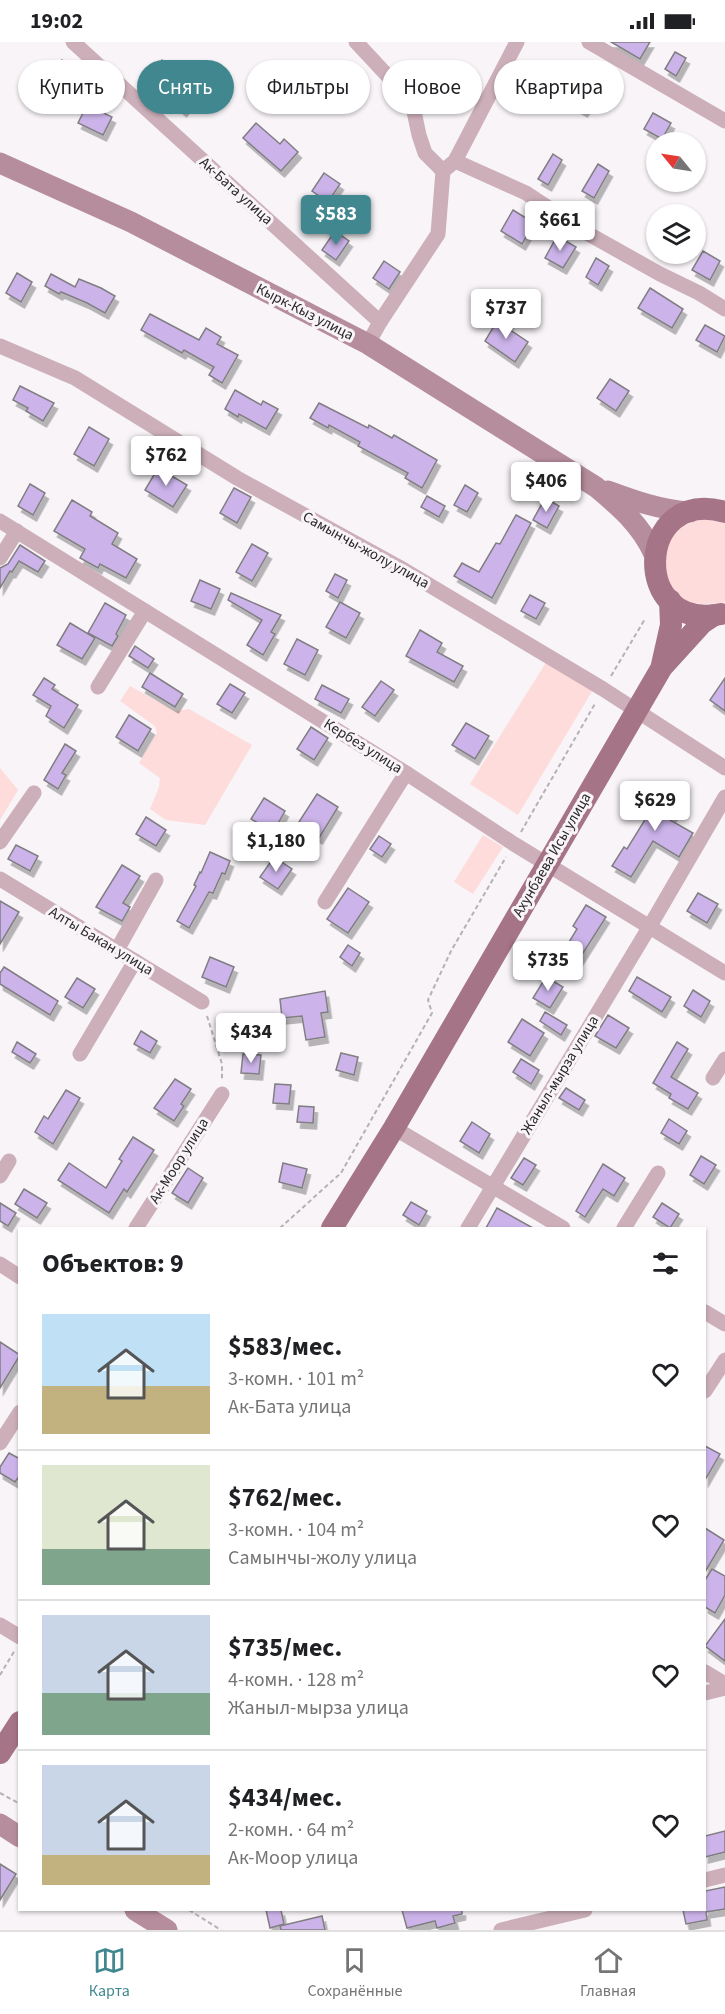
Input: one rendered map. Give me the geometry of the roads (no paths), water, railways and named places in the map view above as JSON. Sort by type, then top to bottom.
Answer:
[{"type":"main road","points":[[720,614],[691,613],[670,600],[656,579],[654,554],[659,538],[669,525],[690,512],[707,509],[724,511]]},
{"type":"main road","name":"Ахунбаева Исы улица","points":[[662,667],[669,635],[670,600]]},
{"type":"main road","name":"Ахунбаева Исы улица","points":[[333,1227],[394,1128],[662,667],[694,631],[720,614]]},
{"type":"main road","points":[[0,1754],[18,1725]]},
{"type":"street","name":"Ак-Бата улица","points":[[73,42],[380,322]]},
{"type":"street","points":[[356,42],[412,102],[424,153],[443,171]]},
{"type":"street","points":[[368,344],[438,234],[443,171],[455,161],[517,42]]},
{"type":"street","points":[[589,42],[725,121]]},
{"type":"street","points":[[455,161],[526,193],[585,232],[725,309]]},
{"type":"street","name":"Кырк-Кыз улица","points":[[0,163],[131,222],[368,344],[596,487],[634,520],[654,554]]},
{"type":"street","name":"Самынчы-жолу улица","points":[[0,346],[75,378],[237,478],[399,567],[603,689],[725,768]]},
{"type":"street","name":"Кырк-Кыз улица","points":[[596,487],[652,507],[690,512]]},
{"type":"street","name":"Кербез улица","points":[[0,521],[406,773],[514,844],[725,973]]},
{"type":"street","points":[[0,558],[17,531]]},
{"type":"street","points":[[98,687],[145,611]]},
{"type":"street","points":[[325,902],[406,773]]},
{"type":"street","points":[[0,842],[34,793]]},
{"type":"street","name":"Жаныл-мырза улица","points":[[469,1227],[725,797]]},
{"type":"street","points":[[117,950],[156,880]]},
{"type":"street","name":"Алты Бакан улица","points":[[2,884],[202,1002]]},
{"type":"street","points":[[80,1054],[135,961]]},
{"type":"street","points":[[713,1078],[725,1059]]},
{"type":"street","name":"Ак-Моор улица","points":[[137,1227],[222,1094]]},
{"type":"street","points":[[394,1128],[562,1227]]},
{"type":"street","points":[[0,1176],[9,1161]]},
{"type":"street","points":[[625,1227],[658,1173]]},
{"type":"street","points":[[0,1264],[18,1276]]},
{"type":"street","points":[[706,1313],[725,1324]]},
{"type":"street","points":[[706,1389],[725,1360]]},
{"type":"street","points":[[0,1443],[18,1415]]},
{"type":"street","points":[[0,1624],[18,1636]]},
{"type":"street","points":[[706,1673],[725,1686]]},
{"type":"street","points":[[706,1693],[725,1686]]},
{"type":"street","points":[[0,1824],[18,1836]]},
{"type":"street","points":[[706,1880],[725,1875]]},
{"type":"street","points":[[137,1911],[167,1930]]},
{"type":"street","points":[[501,1930],[581,1911]]}]
